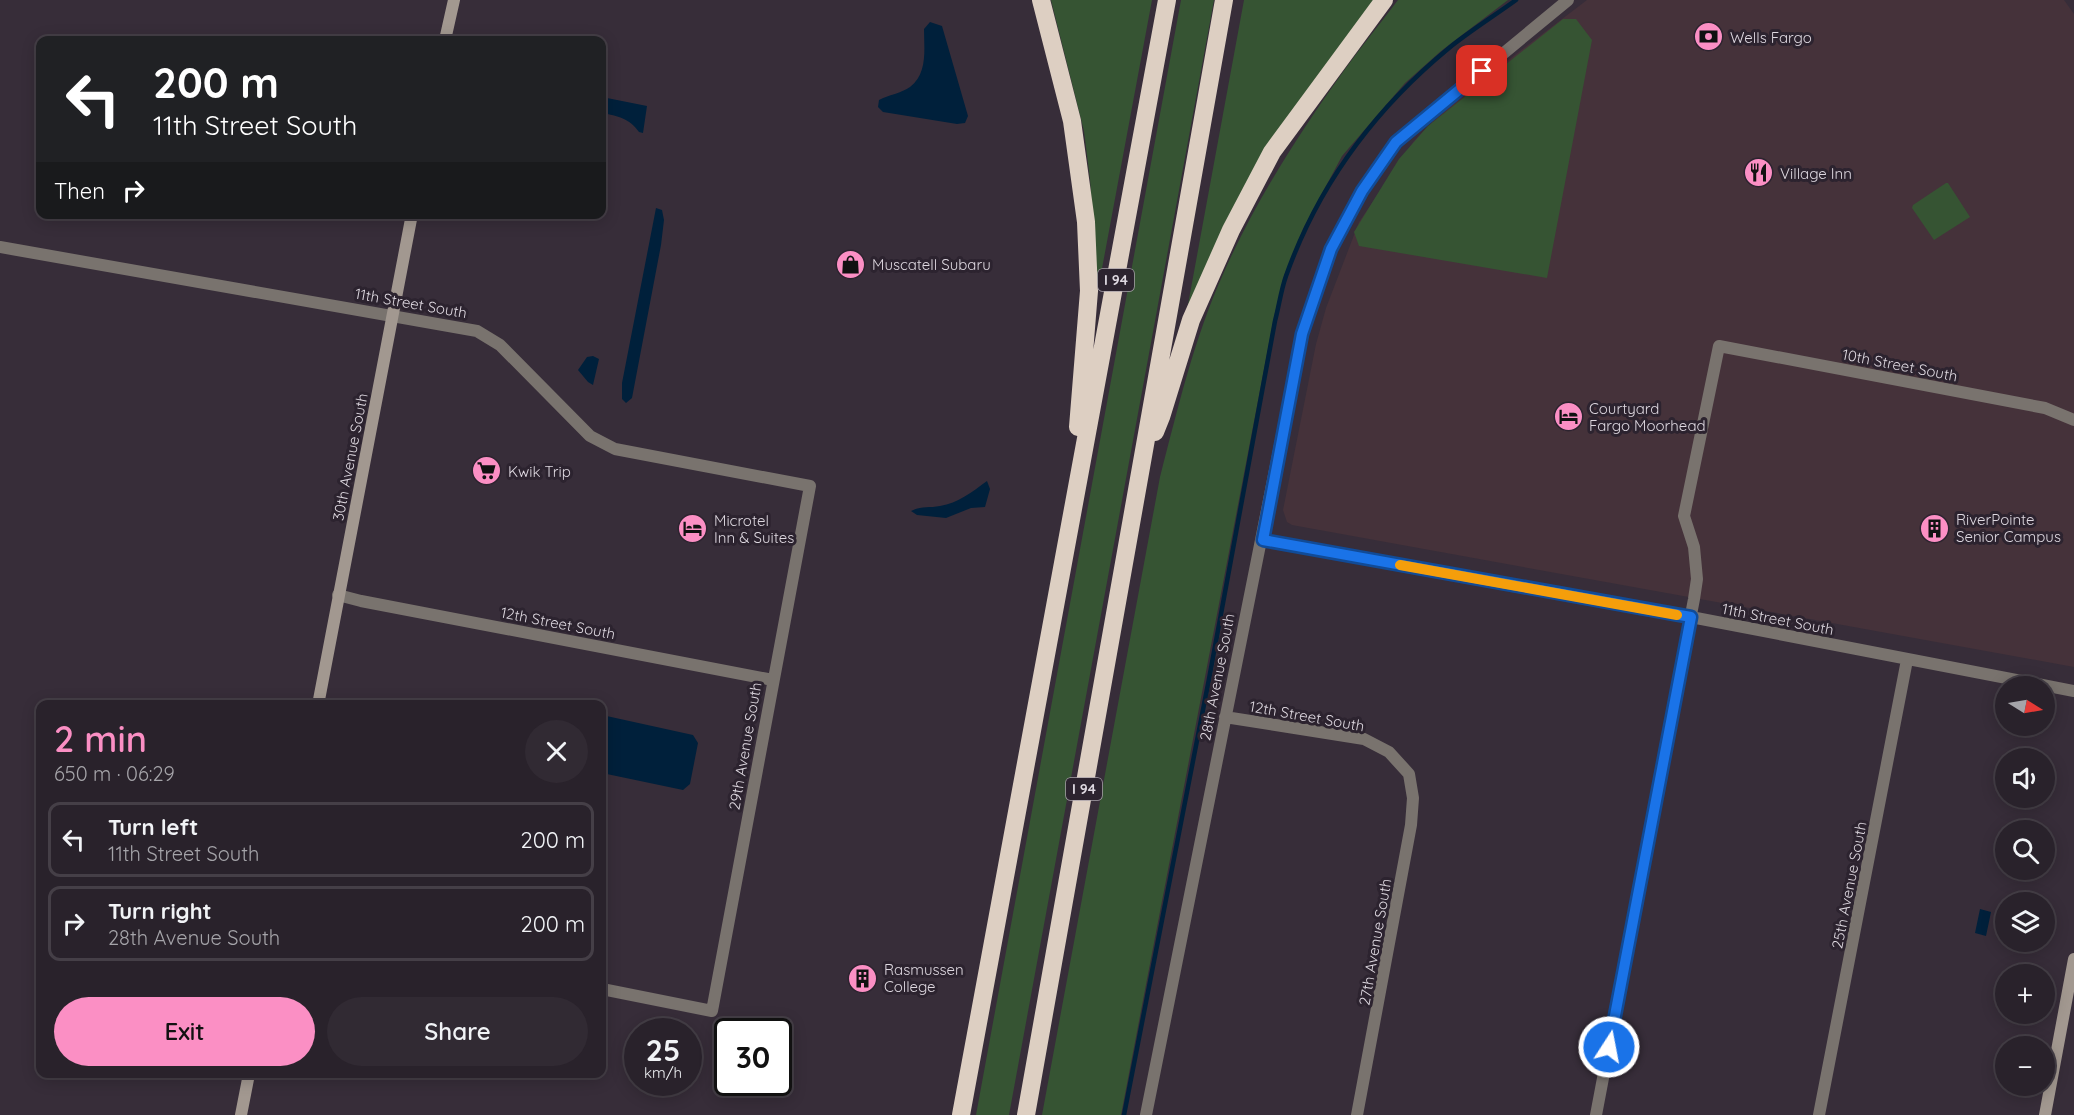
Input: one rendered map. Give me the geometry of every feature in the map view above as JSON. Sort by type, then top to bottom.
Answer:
[{"type":"highway","points":[[1041,0],[1072,121],[1086,222],[1089,291],[1064,560]]},
{"type":"highway","name":"I 94","points":[[961,1115],[1167,0]]},
{"type":"highway","name":"I 94","points":[[1026,1115],[1224,0]]},
{"type":"highway","points":[[1141,464],[1161,417],[1191,320],[1236,220],[1272,152],[1384,0]]},
{"type":"street","points":[[447,36],[454,0]]},
{"type":"street","name":"28th Avenue South","points":[[1146,1115],[1250,592],[1263,540],[1302,334],[1331,249],[1362,191],[1396,142],[1568,0]]},
{"type":"street","name":"30th Avenue South","points":[[319,700],[411,219]]},
{"type":"street","name":"11th Street South","points":[[0,247],[477,331],[500,345],[590,436],[615,449],[810,486]]},
{"type":"street","name":"10th Street South","points":[[1691,617],[1697,579],[1694,547],[1684,516],[1719,346],[2045,408],[2074,420]]},
{"type":"street","name":"29th Avenue South","points":[[606,990],[712,1011],[810,486]]},
{"type":"street","name":"11th Street South","points":[[1263,540],[1691,617],[2074,691]]},
{"type":"street","name":"12th Street South","points":[[338,595],[772,680]]},
{"type":"street","points":[[1596,1115],[1691,617]]},
{"type":"street","name":"25th Avenue South","points":[[1819,1115],[1907,660]]},
{"type":"street","name":"12th Street South","points":[[1225,717],[1364,739],[1389,752],[1409,774]]},
{"type":"street","name":"27th Avenue South","points":[[1357,1115],[1411,825],[1413,798],[1409,774]]},
{"type":"street","points":[[2045,1115],[2074,959]]},
{"type":"street","points":[[241,1115],[248,1078]]},
{"type":"shaded area","points":[[1587,0],[2064,0],[2074,14],[2074,667],[1292,525],[1287,522],[1283,510],[1316,344],[1326,308],[1359,222],[1414,141],[1436,118]]},
{"type":"green space","points":[[1051,0],[1152,0],[1098,290],[1084,131]]},
{"type":"green space","points":[[1181,0],[1214,0],[1009,1115],[976,1115]]},
{"type":"green space","points":[[1244,0],[1375,0],[1303,96],[1187,310]]},
{"type":"green space","points":[[1398,0],[1508,0],[1441,51],[1405,83],[1342,156],[1303,229],[1284,276],[1274,317],[1121,1115],[1042,1115],[1160,477],[1195,348],[1224,272],[1263,195],[1326,96]]},
{"type":"green space","points":[[1563,19],[1576,19],[1592,40],[1547,278],[1359,246],[1354,232],[1399,159],[1428,126]]},
{"type":"green space","points":[[1946,183],[1970,217],[1934,240],[1912,208],[1913,205]]},
{"type":"water","points":[[930,22],[942,26],[968,116],[965,123],[957,124],[883,112],[878,107],[879,100],[907,89],[920,75],[924,60],[924,29]]},
{"type":"water","points":[[606,98],[647,106],[643,133],[623,118],[606,114]]},
{"type":"water","points":[[656,208],[662,210],[664,220],[661,245],[632,398],[626,403],[622,399],[622,383]]},
{"type":"water","points":[[593,356],[599,359],[593,385],[578,370],[587,357]]},
{"type":"water","points":[[987,481],[990,489],[985,507],[971,508],[946,518],[917,515],[911,511],[953,502]]},
{"type":"water","points":[[606,716],[693,735],[698,743],[690,784],[683,790],[606,774]]},
{"type":"water","points":[[1980,909],[1991,912],[1986,936],[1975,933]]},
{"type":"waterway","points":[[1124,1115],[1209,679],[1275,321],[1286,276],[1299,243],[1332,180],[1373,123],[1422,72],[1449,48],[1516,0]]},
{"type":"slow traffic","points":[[1400,565],[1677,615]]},
{"type":"place","name":"Wells Fargo","points":[[1709,37]]},
{"type":"place","name":"Village Inn","points":[[1759,173]]},
{"type":"place","name":"Muscatell Subaru","points":[[851,264]]},
{"type":"place","name":"Courtyard Fargo Moorhead","points":[[1568,417]]},
{"type":"place","name":"Kwik Trip","points":[[487,471]]},
{"type":"place","name":"RiverPointe Senior Campus","points":[[1935,528]]},
{"type":"place","name":"Microtel Inn & Suites","points":[[693,529]]},
{"type":"place","name":"Rasmussen College","points":[[863,978]]},
{"type":"route","points":[[1482,71],[1396,142],[1362,191],[1331,249],[1317,284],[1302,334],[1263,540],[1691,617],[1609,1047]]}]
